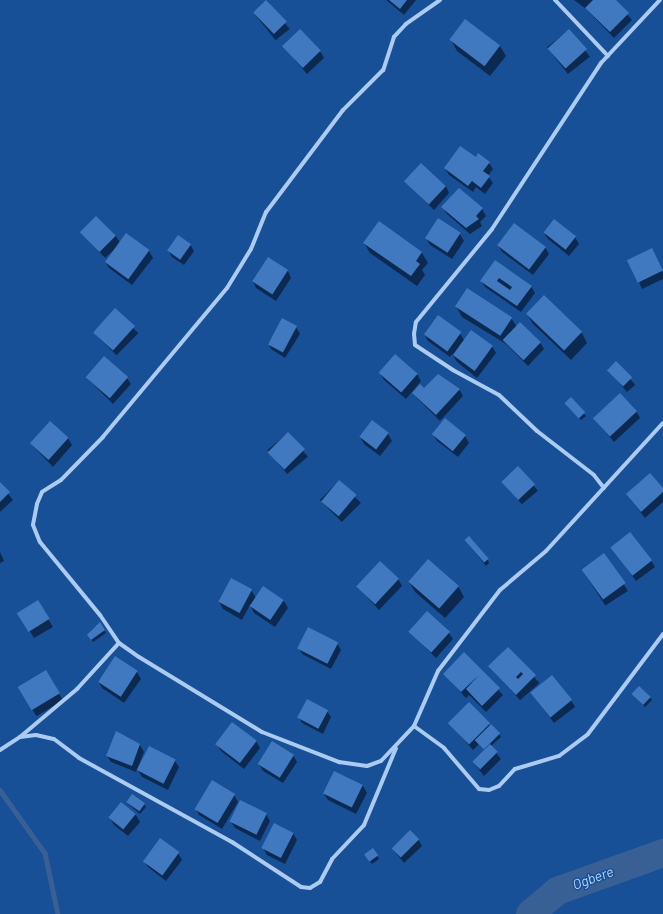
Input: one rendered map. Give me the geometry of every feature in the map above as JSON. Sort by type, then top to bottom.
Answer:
[{"type":"street","points":[[440,0],[406,24],[394,37],[383,70],[343,110],[266,212],[251,249],[227,288],[103,437],[61,480],[42,492],[37,504],[33,525],[40,542],[100,615],[119,643],[167,676],[262,732],[339,762],[367,766],[381,761],[397,746],[414,726],[438,671],[500,590],[546,551],[663,423]]},
{"type":"street","points":[[555,0],[608,56]]},
{"type":"street","points":[[604,488],[594,475],[537,431],[499,395],[453,370],[415,345],[414,334],[416,322],[492,229],[608,56],[660,0]]},
{"type":"street","points":[[414,726],[444,748],[479,790],[489,790],[499,786],[514,769],[559,756],[588,734],[663,634]]},
{"type":"street","points":[[0,750],[20,737],[77,689],[119,643]]},
{"type":"street","points":[[20,737],[36,735],[54,739],[79,758],[232,842],[300,887],[310,888],[320,882],[332,859],[364,825],[397,746]]},
{"type":"building","points":[[266,0],[287,22],[274,34],[253,13]]},
{"type":"building","points":[[389,0],[407,0],[400,9]]},
{"type":"building","points":[[593,0],[616,0],[629,13],[610,32],[585,8]]},
{"type":"building","points":[[465,19],[500,45],[484,66],[449,40]]},
{"type":"building","points":[[300,29],[321,51],[303,68],[282,46]]},
{"type":"building","points":[[569,29],[587,49],[566,68],[547,48]]},
{"type":"building","points":[[460,146],[476,157],[478,153],[490,162],[483,171],[490,176],[481,188],[472,181],[468,186],[444,168]]},
{"type":"building","points":[[421,163],[446,186],[429,204],[404,181]]},
{"type":"building","points":[[459,188],[483,208],[476,216],[479,219],[466,228],[441,207]]},
{"type":"building","points":[[96,216],[116,236],[100,252],[80,232]]},
{"type":"building","points":[[438,218],[461,233],[448,253],[425,238]]},
{"type":"building","points":[[554,219],[576,236],[566,250],[544,232]]},
{"type":"building","points":[[379,221],[422,252],[416,261],[420,264],[411,276],[363,243]]},
{"type":"building","points":[[514,223],[546,247],[529,269],[497,245]]},
{"type":"building","points":[[126,233],[149,250],[128,279],[105,262]]},
{"type":"building","points":[[178,235],[191,244],[180,260],[167,251]]},
{"type":"building","points":[[652,248],[663,270],[638,283],[627,260]]},
{"type":"building","points":[[268,257],[288,270],[272,294],[252,281]]},
{"type":"building","points":[[495,260],[532,286],[517,306],[480,281]],"holes":[[[499,278],[512,287],[510,290],[497,281]]]},
{"type":"building","points":[[467,288],[512,317],[500,336],[455,306]]},
{"type":"building","points":[[544,295],[582,332],[564,351],[526,314]]},
{"type":"building","points":[[115,308],[135,326],[113,351],[93,333]]},
{"type":"building","points":[[438,315],[461,332],[447,351],[424,334]]},
{"type":"building","points":[[282,318],[297,326],[283,352],[268,344]]},
{"type":"building","points":[[520,322],[541,342],[523,360],[503,340]]},
{"type":"building","points":[[471,330],[493,346],[475,371],[453,355]]},
{"type":"building","points":[[395,354],[418,374],[401,393],[379,373]]},
{"type":"building","points":[[104,356],[128,377],[110,398],[86,377]]},
{"type":"building","points":[[616,361],[632,377],[623,386],[607,370]]},
{"type":"building","points":[[438,374],[460,389],[436,415],[412,393],[420,384],[424,388]]},
{"type":"building","points":[[620,393],[637,411],[610,437],[593,418]]},
{"type":"building","points":[[571,397],[585,412],[579,418],[564,403]]},
{"type":"building","points":[[445,418],[466,435],[453,451],[432,434]]},
{"type":"building","points":[[372,420],[389,433],[376,449],[359,437]]},
{"type":"building","points":[[50,421],[69,438],[49,460],[30,443]]},
{"type":"building","points":[[288,432],[305,449],[284,469],[267,453]]},
{"type":"building","points":[[518,466],[535,484],[518,500],[501,482]]},
{"type":"building","points":[[650,473],[663,488],[663,492],[641,512],[626,494]]},
{"type":"building","points":[[339,480],[357,495],[339,516],[321,501]]},
{"type":"building","points":[[0,482],[10,492],[0,502]]},
{"type":"building","points":[[630,532],[652,560],[632,576],[610,547]]},
{"type":"building","points":[[469,536],[489,559],[484,563],[464,540]]},
{"type":"building","points":[[604,553],[626,583],[603,599],[581,569]]},
{"type":"building","points":[[428,559],[459,586],[439,609],[408,582]]},
{"type":"building","points":[[380,561],[399,579],[375,604],[356,587]]},
{"type":"building","points":[[231,578],[252,589],[240,613],[218,602]]},
{"type":"building","points":[[263,586],[284,600],[270,620],[250,606]]},
{"type":"building","points":[[38,600],[50,619],[28,632],[17,613]]},
{"type":"building","points":[[427,611],[450,632],[431,653],[408,632]]},
{"type":"building","points":[[100,622],[105,630],[91,640],[87,635]]},
{"type":"building","points":[[308,627],[338,642],[327,664],[297,648]]},
{"type":"building","points":[[508,647],[536,675],[516,695],[488,666]],"holes":[[[521,672],[523,674],[518,679],[516,677]]]},
{"type":"building","points":[[464,652],[500,688],[482,706],[466,689],[479,675],[461,692],[443,674]]},
{"type":"building","points":[[115,656],[138,671],[121,697],[98,682]]},
{"type":"building","points":[[46,670],[60,693],[32,710],[18,687]]},
{"type":"building","points":[[552,675],[572,700],[550,717],[530,693]]},
{"type":"building","points":[[639,686],[651,697],[643,705],[631,694]]},
{"type":"building","points":[[307,699],[328,710],[318,729],[297,718]]},
{"type":"building","points":[[469,702],[490,723],[469,744],[448,723]]},
{"type":"building","points":[[232,722],[257,741],[240,763],[215,744]]},
{"type":"building","points":[[491,724],[500,733],[484,749],[475,740]]},
{"type":"building","points":[[116,731],[140,744],[132,766],[106,756]]},
{"type":"building","points":[[272,741],[294,755],[280,778],[258,764]]},
{"type":"building","points":[[490,744],[498,752],[480,769],[472,762]]},
{"type":"building","points":[[149,746],[176,760],[163,784],[137,770]]},
{"type":"building","points":[[334,771],[363,785],[352,807],[323,793]]},
{"type":"building","points":[[212,780],[235,794],[218,823],[194,809]]},
{"type":"building","points":[[132,794],[145,803],[139,811],[126,802]]},
{"type":"building","points":[[240,800],[267,813],[256,835],[229,822]]},
{"type":"building","points":[[121,802],[136,814],[123,830],[108,818]]},
{"type":"building","points":[[274,823],[294,833],[281,858],[261,848]]},
{"type":"building","points":[[410,830],[419,839],[401,858],[392,848]]},
{"type":"building","points":[[160,838],[179,852],[162,876],[143,861]]},
{"type":"building","points":[[373,848],[378,855],[369,862],[364,854]]},
{"type":"waterway","points":[[0,790],[45,853],[58,914]]},
{"type":"waterway","name":"Ogbere","points":[[530,914],[557,891],[663,853]]}]
